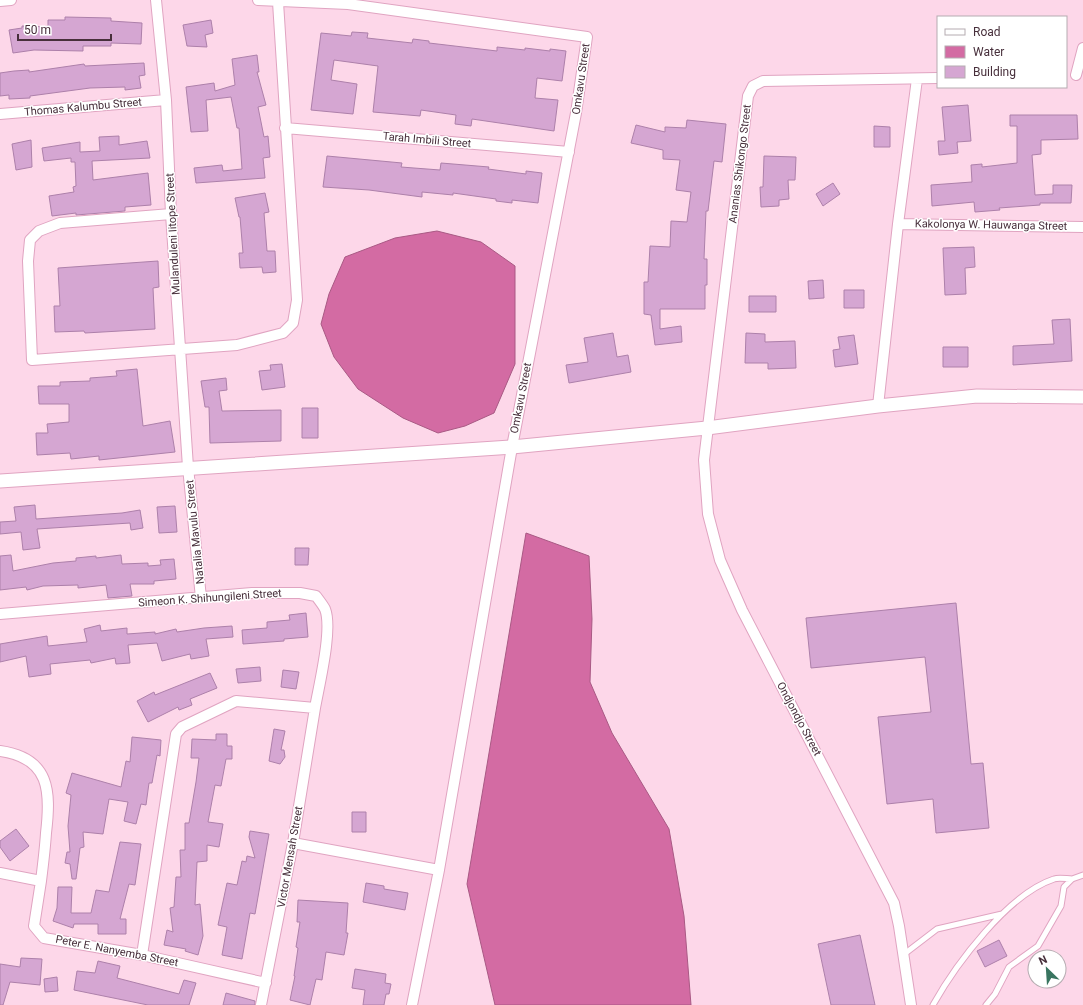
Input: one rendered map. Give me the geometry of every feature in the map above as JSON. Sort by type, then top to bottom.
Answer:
[{"type":"street","points":[[0,1],[11,0]]},
{"type":"street","name":"Mulanduleni Iitope Street","points":[[156,0],[166,100],[171,214],[188,467]]},
{"type":"street","name":"Omkavu Street","points":[[258,0],[348,4],[586,37],[569,152],[512,447],[439,870],[412,1005]]},
{"type":"street","points":[[171,214],[60,223],[39,231],[30,240],[28,261],[32,360],[237,345],[283,333],[293,323],[297,300],[278,2]]},
{"type":"street","points":[[1075,75],[1083,48]]},
{"type":"street","name":"Ananias Shikongo Street","points":[[707,428],[748,96],[753,86],[763,80],[937,78]]},
{"type":"street","name":"Kakolonya W. Hauwanga Street","points":[[878,406],[898,224],[917,79]]},
{"type":"street","name":"Thomas Kalumbu Street","points":[[0,114],[166,100]]},
{"type":"street","name":"Tarah Imbili Street","points":[[285,128],[569,152]]},
{"type":"street","name":"Kakolonya W. Hauwanga Street","points":[[898,224],[1083,227]]},
{"type":"street","points":[[0,481],[188,467],[512,447],[707,428],[878,406],[977,396],[1083,397]]},
{"type":"street","name":"Ondjondjo Street","points":[[707,428],[704,460],[708,514],[720,560],[742,610],[890,896],[899,926],[911,1005]]},
{"type":"street","name":"Natalia Mavulu Street","points":[[188,467],[201,598]]},
{"type":"street","name":"Simeon K. Shihungileni Street","points":[[0,614],[258,593],[300,593],[316,596],[325,609],[328,622],[315,708]]},
{"type":"street","points":[[142,955],[176,734],[182,727],[236,701],[315,708]]},
{"type":"street","name":"Victor Mensah Street","points":[[261,1005],[293,843],[315,708]]},
{"type":"street","name":"Peter E. Nanyemba Street","points":[[0,751],[23,756],[37,768],[46,780],[49,804],[41,881],[34,926],[44,938],[142,955],[266,983]]},
{"type":"street","points":[[293,843],[439,870]]},
{"type":"street","points":[[0,873],[41,881]]},
{"type":"lane","points":[[933,1005],[975,942],[1002,914],[1033,890],[1055,879],[1072,879],[1083,875]]},
{"type":"lane","points":[[986,1005],[995,994],[1009,967],[1038,946],[1061,906],[1064,887],[1072,879]]},
{"type":"lane","points":[[904,954],[937,929],[1002,914]]},
{"type":"water","points":[[437,231],[481,242],[515,266],[515,364],[494,413],[465,426],[438,433],[403,418],[358,389],[334,357],[321,324],[329,294],[345,257],[395,238]]},
{"type":"water","points":[[526,533],[589,556],[592,619],[590,682],[612,733],[669,829],[684,916],[691,1005],[495,1005],[467,884]]},
{"type":"building","points":[[65,17],[111,18],[111,21],[142,23],[141,44],[111,43],[111,46],[83,46],[83,51],[34,50],[13,53],[9,30],[22,28],[22,26],[48,27],[48,20],[65,20]]},
{"type":"building","points":[[211,20],[213,33],[205,35],[207,47],[187,46],[183,25]]},
{"type":"building","points":[[352,32],[368,33],[367,38],[412,43],[413,39],[429,41],[429,43],[497,51],[497,47],[525,50],[525,48],[566,51],[562,81],[537,78],[535,98],[558,100],[554,131],[472,119],[471,126],[455,124],[456,115],[421,110],[420,116],[373,112],[378,66],[334,60],[331,80],[357,84],[353,114],[311,110],[321,33],[351,36]]},
{"type":"building","points":[[257,55],[259,72],[257,72],[266,105],[258,107],[264,137],[268,136],[270,157],[263,158],[265,178],[196,183],[194,168],[222,165],[223,171],[242,169],[239,128],[237,128],[231,97],[206,100],[208,131],[191,132],[186,87],[214,83],[215,91],[235,85],[232,59]]},
{"type":"building","points":[[144,63],[145,75],[139,76],[141,88],[125,90],[125,87],[90,88],[30,96],[30,98],[9,99],[9,95],[0,96],[0,73],[29,70],[29,72],[84,64],[85,66]]},
{"type":"building","points":[[968,105],[971,141],[957,142],[958,153],[939,155],[938,141],[945,141],[942,107]]},
{"type":"building","points":[[1010,115],[1077,115],[1078,139],[1041,140],[1041,154],[1032,155],[1035,195],[1053,194],[1053,185],[1072,185],[1071,203],[1040,203],[1040,205],[999,208],[1000,210],[975,212],[974,202],[932,206],[931,185],[972,182],[971,165],[982,164],[982,167],[1017,163],[1017,126],[1010,126]]},
{"type":"building","points":[[687,120],[726,124],[722,162],[714,161],[708,211],[706,211],[704,259],[707,259],[707,285],[705,285],[705,309],[660,309],[660,329],[681,326],[682,342],[655,345],[651,315],[644,314],[644,282],[648,282],[650,246],[670,247],[671,221],[687,222],[691,192],[676,190],[680,160],[663,159],[663,150],[631,143],[636,125],[665,132],[665,127],[686,128]]},
{"type":"building","points":[[874,126],[890,127],[890,147],[874,147]]},
{"type":"building","points":[[119,136],[119,145],[147,141],[150,158],[92,161],[93,180],[148,173],[151,205],[125,207],[125,211],[76,215],[76,213],[52,216],[49,196],[74,192],[73,187],[76,186],[75,162],[71,162],[71,158],[44,161],[42,148],[80,142],[80,152],[100,151],[99,137]]},
{"type":"building","points":[[31,140],[32,167],[16,170],[12,144]]},
{"type":"building","points":[[327,156],[402,163],[401,167],[440,170],[441,163],[489,167],[488,169],[526,174],[526,171],[542,173],[538,203],[512,200],[512,203],[496,201],[496,199],[453,193],[453,195],[422,192],[422,197],[369,190],[323,187]]},
{"type":"building","points":[[764,156],[796,157],[795,180],[788,180],[789,199],[779,200],[779,206],[761,207],[760,187],[763,187]]},
{"type":"building","points":[[833,183],[840,194],[823,206],[816,194]]},
{"type":"building","points":[[265,193],[269,212],[264,213],[267,251],[275,251],[276,272],[263,273],[262,267],[240,268],[239,253],[243,253],[240,217],[235,198]]},
{"type":"building","points":[[974,247],[975,267],[965,268],[966,294],[945,295],[943,248]]},
{"type":"building","points":[[158,261],[159,287],[153,288],[155,329],[85,333],[84,331],[55,332],[54,306],[60,306],[58,268]]},
{"type":"building","points":[[823,280],[824,298],[809,299],[808,281]]},
{"type":"building","points":[[844,290],[864,290],[864,308],[844,308]]},
{"type":"building","points":[[749,296],[776,296],[776,312],[749,312]]},
{"type":"building","points":[[1070,319],[1072,361],[1013,365],[1013,346],[1054,344],[1052,320]]},
{"type":"building","points":[[613,333],[617,357],[628,355],[631,372],[569,383],[566,365],[588,362],[584,338]]},
{"type":"building","points":[[746,333],[765,334],[765,342],[795,341],[796,368],[768,369],[768,363],[745,363]]},
{"type":"building","points":[[854,335],[858,364],[835,367],[833,350],[840,349],[838,337]]},
{"type":"building","points":[[943,347],[968,347],[968,367],[943,367]]},
{"type":"building","points":[[282,364],[285,387],[262,390],[259,371],[271,370],[270,365]]},
{"type":"building","points":[[137,369],[143,426],[170,421],[175,452],[99,460],[99,456],[71,459],[70,453],[37,455],[36,433],[48,433],[47,424],[69,422],[69,404],[39,404],[38,386],[60,386],[60,382],[90,381],[90,378],[117,376],[116,371]]},
{"type":"building","points":[[226,378],[227,390],[219,391],[222,411],[281,410],[281,441],[210,443],[209,407],[205,407],[201,381]]},
{"type":"building","points":[[302,408],[318,408],[318,438],[302,438]]},
{"type":"building","points":[[35,505],[36,519],[122,513],[140,510],[143,528],[131,530],[130,523],[37,529],[40,548],[23,550],[21,532],[0,534],[0,522],[16,521],[14,507]]},
{"type":"building","points":[[175,506],[177,532],[159,533],[157,507]]},
{"type":"building","points":[[295,548],[309,548],[308,565],[295,565]]},
{"type":"building","points":[[11,555],[13,571],[53,563],[76,561],[76,558],[96,556],[96,558],[121,555],[122,564],[148,563],[148,566],[161,565],[160,560],[174,559],[176,579],[154,581],[154,584],[130,584],[132,596],[108,598],[106,585],[78,588],[78,585],[43,586],[27,590],[26,587],[0,590],[0,556]]},
{"type":"building","points":[[956,603],[971,764],[983,763],[989,828],[936,833],[933,799],[887,804],[878,717],[931,712],[925,657],[811,668],[806,618]]},
{"type":"building","points":[[306,613],[308,637],[284,639],[284,641],[243,644],[242,630],[267,628],[267,622],[290,620],[289,615]]},
{"type":"building","points":[[100,625],[101,631],[127,628],[127,634],[155,632],[155,634],[176,629],[177,632],[232,626],[233,637],[206,639],[209,656],[191,659],[190,654],[162,661],[157,643],[128,645],[130,663],[116,664],[115,658],[91,663],[90,660],[50,664],[51,674],[29,677],[26,656],[0,662],[0,644],[47,636],[48,646],[87,642],[84,629]]},
{"type":"building","points":[[260,667],[261,681],[238,683],[236,669]]},
{"type":"building","points":[[283,670],[299,672],[296,689],[281,687]]},
{"type":"building","points":[[210,673],[217,688],[190,699],[192,705],[179,710],[178,707],[148,722],[137,701],[154,692],[155,695]]},
{"type":"building","points":[[274,729],[285,731],[281,750],[284,750],[285,757],[280,764],[269,761]]},
{"type":"building","points":[[216,734],[227,734],[227,746],[232,746],[232,759],[226,759],[221,786],[215,785],[208,822],[223,824],[219,847],[207,845],[207,861],[197,862],[195,905],[200,904],[203,936],[198,955],[185,951],[186,949],[164,945],[167,930],[173,932],[170,908],[174,907],[176,877],[181,877],[180,850],[185,850],[185,823],[189,823],[196,782],[199,758],[191,758],[192,739],[216,740]]},
{"type":"building","points":[[132,737],[161,740],[160,756],[157,755],[152,783],[149,783],[146,805],[141,804],[136,824],[124,821],[128,802],[109,799],[103,834],[83,832],[84,847],[80,848],[76,879],[72,879],[70,864],[65,863],[67,852],[70,852],[68,826],[71,795],[66,793],[72,773],[121,787],[126,761],[130,762]]},
{"type":"building","points":[[352,812],[366,812],[366,832],[352,832]]},
{"type":"building","points":[[16,829],[29,846],[10,861],[0,847],[0,841]]},
{"type":"building","points":[[250,831],[269,834],[255,914],[250,913],[242,959],[222,955],[227,927],[218,925],[227,883],[237,885],[242,861],[246,862],[247,856],[255,858],[249,837]]},
{"type":"building","points":[[120,842],[141,844],[135,885],[129,884],[120,919],[126,919],[126,934],[98,934],[98,924],[74,924],[73,928],[53,921],[57,908],[58,887],[72,887],[71,913],[91,913],[96,890],[109,892]]},
{"type":"building","points":[[366,883],[384,886],[384,889],[408,893],[405,910],[363,902]]},
{"type":"building","points":[[298,900],[348,903],[346,933],[348,933],[344,955],[326,952],[322,980],[316,979],[310,1005],[290,1000],[295,976],[298,948],[296,947],[300,922],[297,922]]},
{"type":"building","points":[[860,935],[875,1005],[831,1005],[818,944]]},
{"type":"building","points":[[999,940],[1007,956],[985,967],[977,951]]},
{"type":"building","points":[[21,958],[42,959],[40,985],[10,982],[3,1005],[0,1005],[0,964],[20,967]]},
{"type":"building","points":[[98,961],[120,966],[117,978],[179,994],[184,980],[196,983],[189,1005],[148,1005],[74,990],[77,971],[95,973]]},
{"type":"building","points":[[355,969],[386,974],[385,983],[391,984],[389,994],[386,994],[384,1005],[363,1005],[365,990],[352,988]]},
{"type":"building","points":[[57,977],[58,991],[45,992],[44,979]]},
{"type":"building","points":[[226,993],[255,1001],[255,1005],[223,1005]]}]
